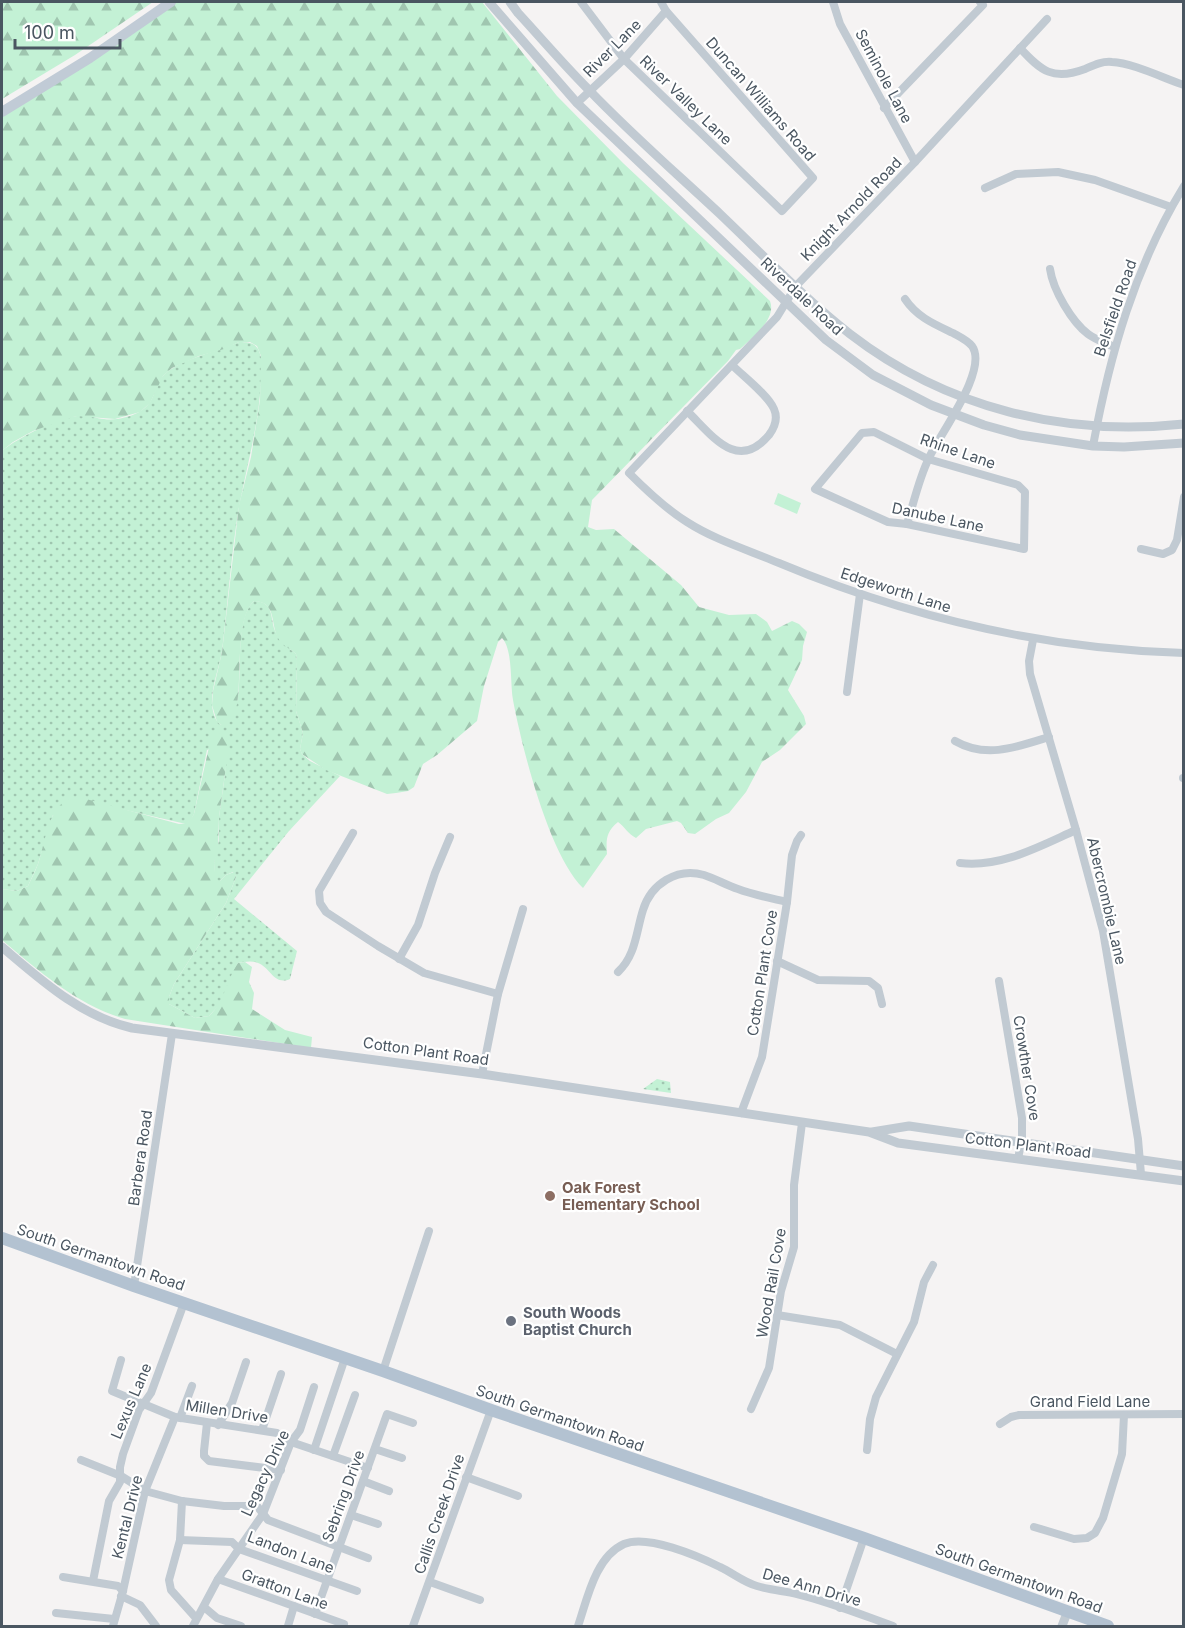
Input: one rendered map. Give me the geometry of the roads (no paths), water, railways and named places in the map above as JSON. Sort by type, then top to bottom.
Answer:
[{"type":"main road","points":[[2,112],[90,58],[171,2]]},
{"type":"main road","name":"South Germantown Road","points":[[2,1238],[134,1286],[864,1538],[1108,1626]]},
{"type":"street","name":"Riverdale Road","points":[[489,2],[577,103],[826,340],[856,364],[913,397],[954,414],[1020,435],[1093,446],[1124,447],[1184,443]]},
{"type":"street","name":"Riverdale Road","points":[[510,2],[589,90],[834,321],[884,358],[924,381],[962,398],[1019,415],[1096,427],[1125,428],[1184,424]]},
{"type":"street","name":"River Valley Lane","points":[[581,2],[624,59],[782,211]]},
{"type":"street","name":"Duncan Williams Road","points":[[661,2],[666,11],[813,178],[782,211]]},
{"type":"street","name":"Seminole Lane","points":[[833,2],[840,24],[915,162]]},
{"type":"street","points":[[884,108],[981,3]]},
{"type":"street","name":"River Lane","points":[[577,103],[624,59],[666,11]]},
{"type":"street","name":"Knight Arnold Road","points":[[629,473],[777,317],[796,286],[1047,19]]},
{"type":"street","points":[[1020,48],[1036,66],[1052,74],[1067,74],[1095,64],[1115,62],[1184,85]]},
{"type":"street","points":[[985,188],[1016,174],[1058,172],[1095,180],[1171,207]]},
{"type":"street","name":"Belsfield Road","points":[[1093,446],[1114,347],[1139,274],[1171,207],[1184,186]]},
{"type":"street","points":[[1050,270],[1054,287],[1082,328],[1091,336],[1114,347]]},
{"type":"street","points":[[905,299],[917,314],[960,337],[975,351],[975,368],[954,414],[928,459],[907,524]]},
{"type":"street","points":[[687,411],[721,443],[733,450],[749,451],[760,444],[774,426],[776,420],[773,407],[732,365]]},
{"type":"street","name":"Rhine Lane","points":[[815,489],[862,433],[874,432],[928,459],[1017,485],[1025,492],[1024,549]]},
{"type":"street","name":"Edgeworth Lane","points":[[629,473],[664,505],[698,529],[860,594],[933,617],[1033,640],[1108,649],[1184,653]]},
{"type":"street","name":"Danube Lane","points":[[815,489],[888,522],[1024,549]]},
{"type":"street","points":[[1141,549],[1163,554],[1172,550],[1177,540],[1184,497]]},
{"type":"street","points":[[847,692],[860,594]]},
{"type":"street","name":"Abercrombie Lane","points":[[1033,640],[1029,669],[1076,830],[1105,941],[1141,1174]]},
{"type":"street","points":[[955,741],[974,749],[1003,751],[1049,737]]},
{"type":"street","points":[[960,863],[978,864],[1017,855],[1076,830]]},
{"type":"street","points":[[353,833],[321,886],[318,896],[320,903],[330,916],[399,959],[436,978],[498,994]]},
{"type":"street","name":"Cotton Plant Cove","points":[[741,1113],[762,1057],[787,902],[792,855],[801,835]]},
{"type":"street","points":[[399,959],[418,925],[450,837]]},
{"type":"street","points":[[618,972],[631,956],[648,897],[654,888],[674,876],[693,873],[704,875],[736,889],[787,902]]},
{"type":"street","points":[[482,1074],[498,994],[523,909]]},
{"type":"street","name":"Cotton Plant Road","points":[[2,946],[38,977],[94,1015],[117,1024],[172,1034],[482,1074],[869,1132],[898,1143],[1184,1181]]},
{"type":"street","points":[[777,961],[818,980],[869,981],[878,987],[882,1004]]},
{"type":"street","name":"Crowther Cove","points":[[999,981],[1022,1118],[1022,1142],[1018,1158]]},
{"type":"street","name":"Barbera Road","points":[[134,1286],[172,1034]]},
{"type":"street","name":"Wood Rail Cove","points":[[751,1409],[769,1368],[781,1291],[796,1236],[794,1185],[802,1123]]},
{"type":"street","name":"Cotton Plant Road","points":[[869,1132],[909,1126],[1184,1166]]},
{"type":"street","points":[[383,1371],[429,1231]]},
{"type":"street","points":[[867,1450],[868,1428],[876,1397],[914,1322],[924,1282],[933,1265]]},
{"type":"street","name":"Lexus Lane","points":[[93,1581],[109,1501],[121,1476],[120,1467],[123,1454],[137,1414],[151,1393],[184,1303]]},
{"type":"street","points":[[777,1315],[840,1325],[897,1354]]},
{"type":"street","points":[[314,1450],[345,1358]]},
{"type":"street","name":"Millen Drive","points":[[121,1360],[112,1391],[177,1417],[280,1434],[291,1442],[368,1468]]},
{"type":"street","points":[[218,1425],[230,1407],[246,1362]]},
{"type":"street","points":[[262,1430],[281,1374]]},
{"type":"street","name":"Kental Drive","points":[[113,1623],[122,1594],[145,1491],[192,1386]]},
{"type":"street","name":"Legacy Drive","points":[[193,1626],[218,1578],[263,1514],[291,1442],[300,1430],[314,1387]]},
{"type":"street","points":[[333,1456],[355,1395]]},
{"type":"street","name":"Callis Creek Drive","points":[[413,1626],[491,1410]]},
{"type":"street","name":"Sebring Drive","points":[[315,1614],[387,1414],[413,1424]]},
{"type":"street","name":"Grand Field Lane","points":[[1000,1424],[1019,1415],[1184,1414]]},
{"type":"street","points":[[1034,1527],[1074,1539],[1091,1536],[1098,1528],[1122,1454],[1124,1415]]},
{"type":"street","points":[[207,1423],[204,1451],[209,1461],[281,1470]]},
{"type":"street","points":[[375,1449],[402,1458]]},
{"type":"street","points":[[81,1460],[121,1476],[145,1491],[183,1501],[224,1506],[257,1506],[268,1521],[368,1558]]},
{"type":"street","points":[[466,1478],[518,1496]]},
{"type":"street","points":[[363,1481],[389,1491]]},
{"type":"street","points":[[183,1501],[180,1540],[169,1580],[171,1590],[196,1618]]},
{"type":"street","points":[[351,1515],[378,1524]]},
{"type":"street","points":[[840,1608],[864,1538]]},
{"type":"street","name":"Landon Lane","points":[[180,1540],[231,1542],[239,1548],[357,1591]]},
{"type":"street","name":"Dee Ann Drive","points":[[578,1626],[599,1569],[611,1553],[624,1545],[637,1542],[658,1544],[710,1563],[757,1586],[796,1593],[893,1626]]},
{"type":"street","points":[[63,1577],[118,1586],[122,1594],[140,1605],[156,1626]]},
{"type":"street","name":"Gratton Lane","points":[[218,1578],[344,1624]]},
{"type":"street","points":[[430,1582],[480,1600]]},
{"type":"street","points":[[288,1626],[294,1606]]},
{"type":"street","points":[[204,1607],[217,1618],[241,1626]]},
{"type":"street","points":[[56,1613],[113,1623]]},
{"type":"street","points":[[1062,1626],[1067,1613]]},
{"type":"place","name":"Oak Forest Elementary School","points":[[550,1196]]},
{"type":"place","name":"South Woods Baptist Church","points":[[511,1321]]}]
